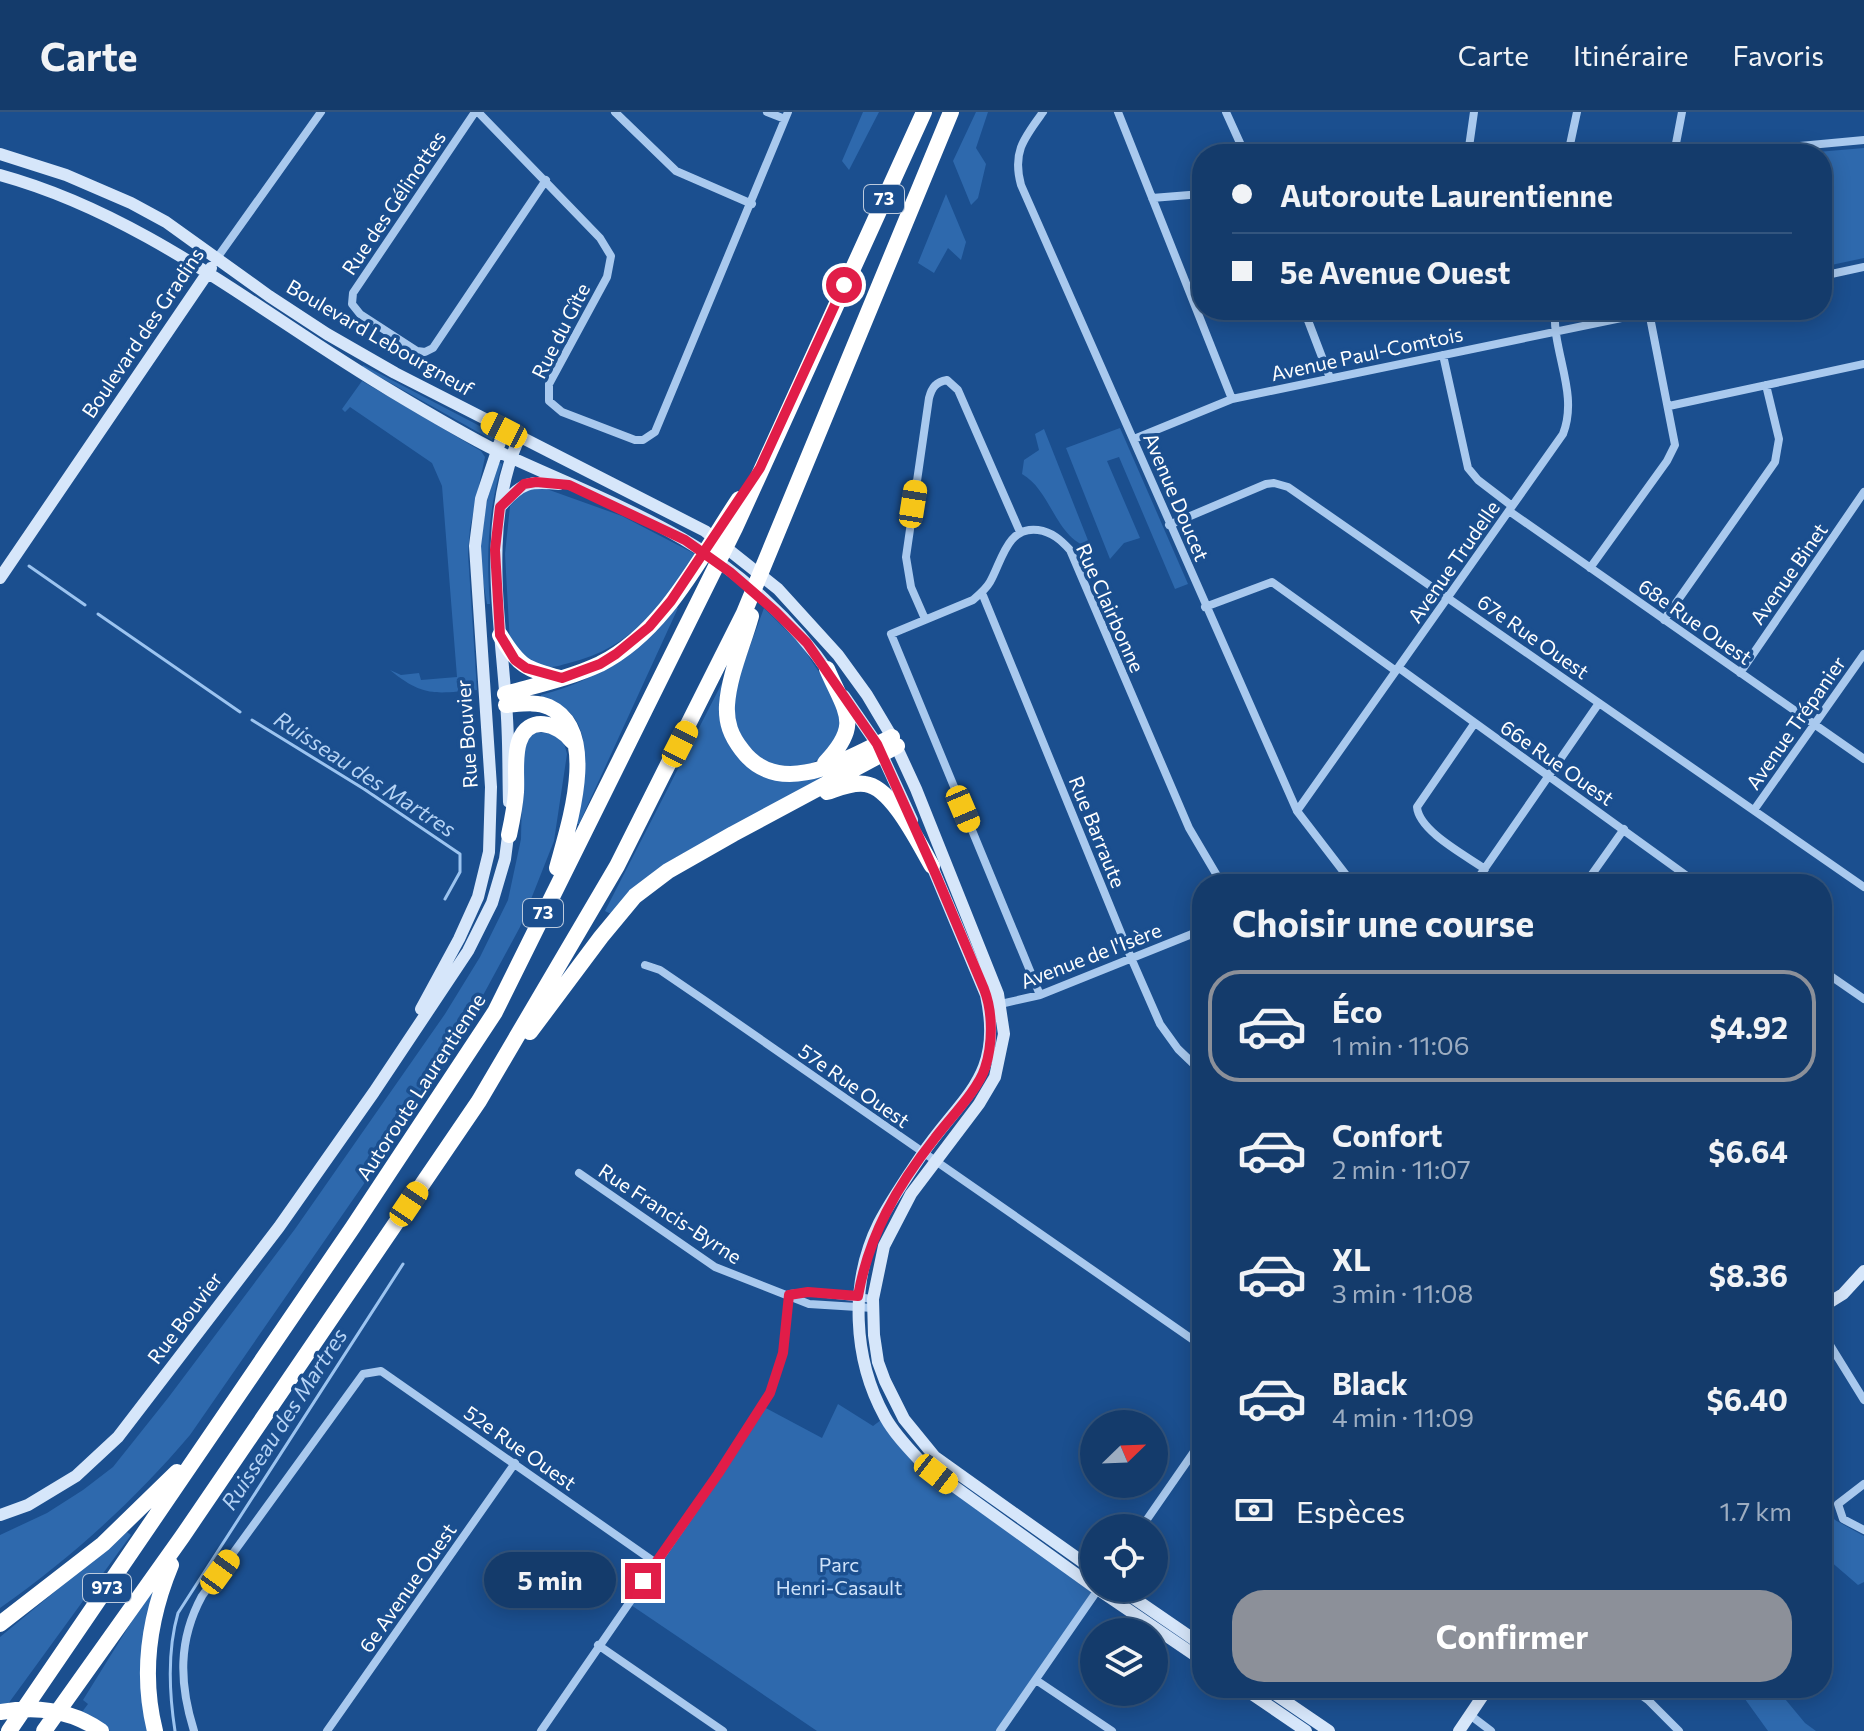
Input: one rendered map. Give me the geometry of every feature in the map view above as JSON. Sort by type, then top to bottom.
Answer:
[{"type":"highway","name":"Autoroute Laurentienne","points":[[9,1731],[495,1012],[706,584],[730,525],[760,468],[924,112]]},
{"type":"highway","name":"73","points":[[46,1731],[479,1101],[617,866],[748,614],[782,518],[951,112]]},
{"type":"highway","points":[[506,700],[600,664],[616,654],[649,627],[730,525]]},
{"type":"highway","points":[[748,614],[727,701],[729,729],[747,757],[763,769],[780,775],[800,775],[887,745]]},
{"type":"highway","points":[[500,635],[515,660],[526,668],[562,678]]},
{"type":"highway","points":[[820,769],[840,748],[849,725],[827,669]]},
{"type":"highway","points":[[506,700],[549,707],[571,726],[578,749],[573,808],[549,901]]},
{"type":"highway","points":[[509,835],[516,797],[518,744],[525,732],[545,723],[555,725],[566,733],[578,749]]},
{"type":"highway","points":[[479,1101],[635,896],[668,871],[785,807],[887,745]]},
{"type":"highway","points":[[785,807],[842,787],[863,784],[878,788],[890,800],[932,866]]},
{"type":"highway","points":[[2,1623],[103,1544],[204,1446]]},
{"type":"highway","points":[[155,1731],[147,1656],[163,1585],[182,1537]]},
{"type":"highway","points":[[0,1712],[40,1709],[79,1718],[101,1731]]},
{"type":"street","name":"Boulevard des Gradins","points":[[0,578],[217,258],[321,112]]},
{"type":"street","name":"Rue du Gîte","points":[[476,112],[546,180],[600,238],[611,256],[607,277],[549,384],[549,401],[562,412],[635,440],[643,440],[655,432],[786,116]]},
{"type":"street","name":"Rue des Gélinottes","points":[[476,112],[353,293],[352,304],[360,314],[417,351],[425,352],[433,348],[546,180]]},
{"type":"street","points":[[615,112],[676,171],[752,204]]},
{"type":"street","points":[[767,112],[786,116]]},
{"type":"street","name":"Avenue Doucet","points":[[1043,112],[1025,137],[1016,166],[1021,185],[1297,811],[1345,874]]},
{"type":"street","points":[[1118,112],[1192,298]]},
{"type":"street","points":[[1226,112],[1240,144]]},
{"type":"street","points":[[1469,144],[1474,112]]},
{"type":"street","points":[[1570,144],[1577,112]]},
{"type":"street","points":[[1676,144],[1682,112]]},
{"type":"street","points":[[1821,144],[1864,140]]},
{"type":"street","name":"Boulevard Lebourgneuf","points":[[0,154],[66,175],[131,203],[166,222],[327,334],[425,390],[705,531],[778,589],[838,655],[887,745]]},
{"type":"street","name":"Boulevard Lebourgneuf","points":[[0,175],[115,220],[170,248],[380,385],[496,450],[685,540],[730,572],[807,643],[887,745]]},
{"type":"street","points":[[1152,198],[1192,195]]},
{"type":"street","points":[[1832,274],[1864,267]]},
{"type":"street","points":[[1201,320],[1232,399]]},
{"type":"street","points":[[1308,320],[1330,378]]},
{"type":"street","name":"Avenue Trudelle","points":[[1297,811],[1558,441],[1569,418],[1569,395],[1554,331],[1555,320]]},
{"type":"street","name":"Avenue Paul-Comtois","points":[[1134,439],[1232,399],[1609,320]]},
{"type":"street","points":[[1590,568],[1672,453],[1676,437],[1651,320]]},
{"type":"street","name":"68e Rue Ouest","points":[[1443,355],[1468,468],[1478,480],[1590,568],[1864,759]]},
{"type":"street","points":[[1669,406],[1863,364],[1864,378]]},
{"type":"street","points":[[925,619],[911,587],[906,557],[929,398],[935,385],[947,380],[958,390],[1020,532],[1007,546],[982,593],[973,600],[891,634],[1040,995]]},
{"type":"street","points":[[1664,620],[1775,462],[1779,439],[1766,385]]},
{"type":"street","name":"Rue Bouvier","points":[[391,1065],[459,939],[481,886],[489,852],[491,820],[486,702],[475,546],[481,499],[504,430]]},
{"type":"street","name":"Rue Bouvier","points":[[0,1515],[28,1505],[76,1476],[118,1437],[279,1227],[468,951],[492,903],[509,835],[506,700],[495,550],[500,507],[511,457],[519,438]]},
{"type":"street","points":[[500,507],[524,484],[569,485]]},
{"type":"street","name":"67e Rue Ouest","points":[[1169,525],[1266,484],[1281,484],[1449,597],[1864,887]]},
{"type":"street","name":"Avenue Binet","points":[[1740,673],[1864,492]]},
{"type":"street","name":"Rue Clairbonne","points":[[1020,532],[1031,529],[1046,532],[1060,539],[1070,550],[1189,828],[1216,874]]},
{"type":"street","name":"66e Rue Ouest","points":[[1205,607],[1272,582],[1685,874]]},
{"type":"street","name":"Rue Barraute","points":[[982,593],[1160,1024],[1192,1062]]},
{"type":"street","name":"Avenue Trépanier","points":[[1754,810],[1864,654]]},
{"type":"street","points":[[486,702],[506,700]]},
{"type":"street","points":[[1481,874],[1599,703]]},
{"type":"street","points":[[1474,724],[1417,807],[1417,815],[1427,828],[1485,869]]},
{"type":"street","points":[[887,745],[932,866],[995,1005],[1004,1034],[995,1077],[892,1228],[877,1271],[873,1304],[874,1335],[885,1381],[904,1419],[918,1438],[951,1469],[1080,1560]]},
{"type":"street","points":[[887,745],[993,979],[995,1005],[985,1069],[923,1153],[879,1224],[864,1262],[858,1302],[861,1348],[885,1417],[923,1464],[1080,1576]]},
{"type":"street","points":[[1592,874],[1624,829]]},
{"type":"street","name":"Avenue de l'Isère","points":[[995,1005],[1040,995],[1192,934]]},
{"type":"street","name":"57e Rue Ouest","points":[[645,965],[660,970],[683,985],[1192,1339]]},
{"type":"street","points":[[1832,977],[1864,999]]},
{"type":"street","name":"Rue Francis-Byrne","points":[[579,1173],[715,1267],[736,1278],[809,1304],[873,1304]]},
{"type":"street","points":[[1832,1301],[1843,1294],[1864,1271]]},
{"type":"street","points":[[541,1731],[770,1393],[783,1353],[789,1295]]},
{"type":"street","points":[[1832,1348],[1864,1400]]},
{"type":"street","name":"52e Rue Ouest","points":[[194,1731],[183,1681],[184,1648],[190,1619],[202,1596],[363,1374],[381,1371],[656,1563]]},
{"type":"street","points":[[1151,1514],[1192,1454]]},
{"type":"street","name":"6e Avenue Ouest","points":[[327,1731],[515,1463]]},
{"type":"street","points":[[1864,1484],[1838,1504],[1843,1519],[1864,1530]]},
{"type":"street","points":[[1000,1731],[1088,1602]]},
{"type":"street","points":[[1117,1602],[1192,1653]]},
{"type":"street","points":[[1139,1602],[1192,1638]]},
{"type":"street","points":[[598,1645],[723,1731]]},
{"type":"street","points":[[1036,1680],[1112,1731]]},
{"type":"street","points":[[1258,1698],[1306,1731]]},
{"type":"street","points":[[1281,1698],[1329,1731]]},
{"type":"street","points":[[1459,1731],[1481,1698]]},
{"type":"street","points":[[1645,1698],[1679,1731]]},
{"type":"street","points":[[1470,1715],[1491,1731]]},
{"type":"green space","points":[[863,112],[879,112],[849,170],[842,161]]},
{"type":"green space","points":[[976,112],[988,112],[976,148],[986,164],[978,198],[971,205],[953,161]]},
{"type":"green space","points":[[1864,148],[1864,258],[1832,265],[1832,151]]},
{"type":"green space","points":[[946,194],[966,242],[961,260],[948,248],[934,273],[918,263]]},
{"type":"green space","points":[[362,367],[495,434],[492,440]]},
{"type":"green space","points":[[362,381],[481,451],[485,457],[470,528],[468,554],[477,690],[431,692],[412,685],[390,670],[401,675],[419,673],[421,680],[457,677],[442,486],[432,463],[350,407],[345,412],[342,409]]},
{"type":"green space","points":[[1120,428],[1188,584],[1175,589],[1119,457],[1107,461],[1140,538],[1124,543],[1110,559],[1066,448]]},
{"type":"green space","points":[[1044,429],[1091,548],[1069,535],[1040,491],[1022,474],[1024,460],[1039,450],[1035,434]]},
{"type":"green space","points":[[498,462],[502,464],[491,516],[488,551],[490,604],[487,604],[479,558],[486,505]]},
{"type":"green space","points":[[541,487],[622,516],[697,555],[657,607],[628,635],[591,656],[545,668],[530,663],[510,644],[505,554],[510,506],[524,490]]},
{"type":"green space","points":[[676,607],[579,824],[576,824],[584,768],[581,732],[574,717],[561,705],[541,698],[541,695],[583,680],[616,662]]},
{"type":"green space","points":[[764,608],[801,645],[843,713],[842,735],[823,755],[809,764],[765,764],[735,732],[733,692]]},
{"type":"green space","points":[[722,683],[746,763],[829,770],[831,775],[673,859],[655,871],[611,914],[605,911]]},
{"type":"green space","points":[[549,732],[564,743],[567,754],[554,841],[520,927],[442,1071],[190,1435],[101,1528],[0,1608],[0,1535],[47,1513],[113,1467],[295,1229],[445,1014],[480,957],[508,900],[521,839],[523,744],[534,733]]},
{"type":"green space","name":"Parc Henri-Casault","points":[[838,1404],[873,1426],[885,1417],[904,1444],[1080,1577],[1080,1602],[1085,1602],[1000,1731],[817,1731],[628,1603],[762,1406],[822,1438]]},
{"type":"green space","points":[[1832,1516],[1864,1536],[1864,1582],[1858,1585],[1832,1563]]},
{"type":"green space","points":[[127,1532],[131,1535],[8,1704],[0,1705],[0,1637]]},
{"type":"green space","points":[[150,1592],[154,1594],[148,1612],[141,1662],[150,1731],[110,1731],[82,1712],[88,1704],[83,1700]]},
{"type":"green space","points":[[1744,1698],[1784,1698],[1816,1731],[1768,1731]]},
{"type":"waterway","name":"Ruisseau des Martres","points":[[29,566],[85,605]]},
{"type":"waterway","name":"Ruisseau des Martres","points":[[98,614],[240,712]]},
{"type":"waterway","name":"Ruisseau des Martres","points":[[252,720],[364,789],[460,854],[460,872],[445,899]]},
{"type":"waterway","name":"Ruisseau des Martres","points":[[175,1731],[170,1672],[178,1613],[403,1264]]},
{"type":"route","points":[[643,1581],[770,1393],[783,1353],[789,1295],[808,1292],[858,1296],[864,1262],[879,1224],[923,1153],[985,1069],[991,1016],[984,989],[882,754],[807,643],[730,572],[708,556],[685,540],[569,485],[524,484],[500,507],[495,550],[500,635],[515,660],[526,668],[562,678],[600,664],[616,654],[649,627],[692,574],[708,547],[724,521],[760,468],[844,285]]}]
